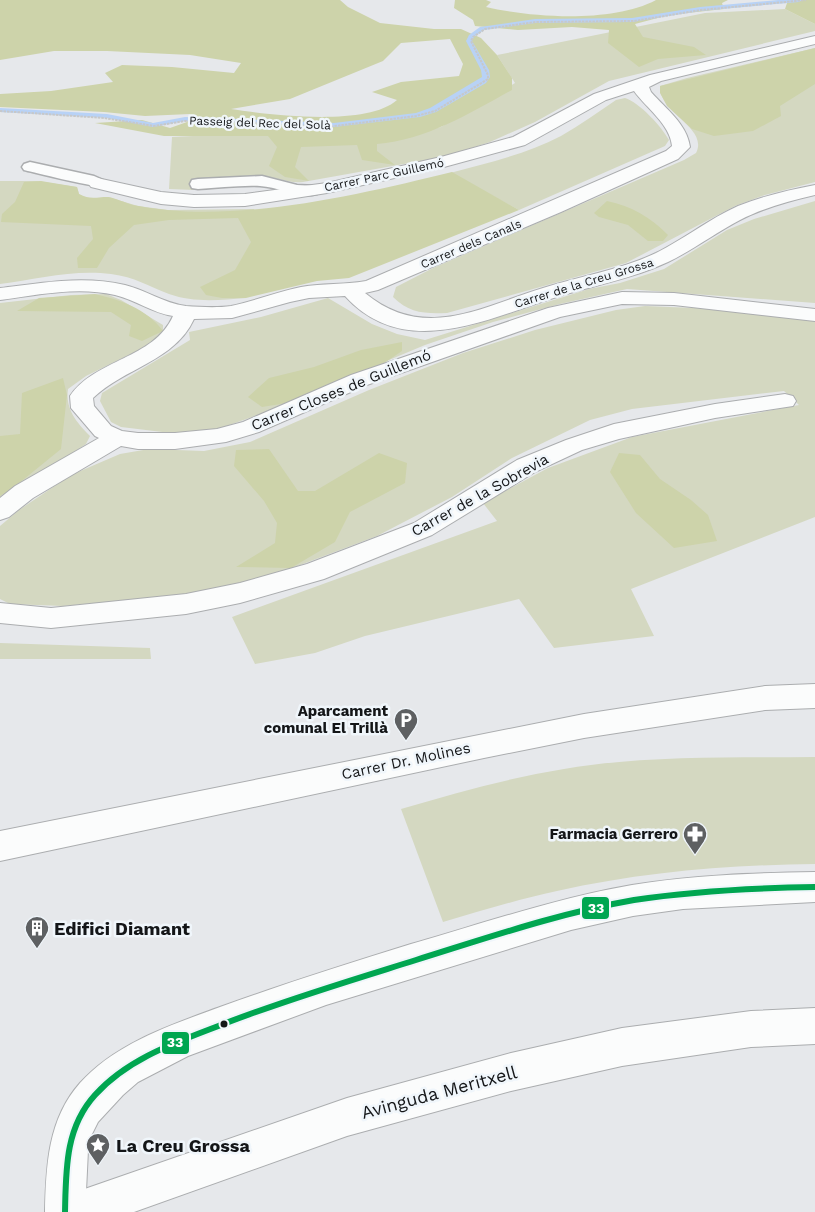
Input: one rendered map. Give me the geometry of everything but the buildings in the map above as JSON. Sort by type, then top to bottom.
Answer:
[{"type":"street","points":[[656,78],[815,40]]},
{"type":"street","name":"Carrer Parc Guillemó","points":[[97,183],[162,198],[194,201],[245,200],[311,190],[396,174],[519,141],[600,97],[656,78]]},
{"type":"street","name":"Carrer dels Canals","points":[[0,294],[72,285],[89,285],[122,290],[165,308],[186,312],[232,312],[287,296],[371,286],[672,155],[681,147],[680,135],[646,99],[641,89],[642,84],[656,78]]},
{"type":"street","name":"Carrer de la Creu Grossa","points":[[350,290],[366,307],[385,317],[426,325],[452,323],[593,280],[633,270],[664,257],[735,215],[758,205],[815,190]]},
{"type":"street","name":"Carrer Closes de Guillemó","points":[[186,312],[184,322],[177,332],[147,354],[91,385],[81,396],[83,408],[103,431],[117,438],[138,441],[175,441],[218,437],[251,427],[359,380],[454,346],[555,312],[622,298],[674,299],[815,316]]},
{"type":"street","name":"Carrer de la Sobrevia","points":[[0,613],[51,618],[186,604],[250,590],[315,572],[423,528],[526,466],[574,445],[614,432],[641,426],[715,411],[785,401]]},
{"type":"street","points":[[0,511],[24,492],[117,438]]},
{"type":"street","name":"Carrer Dr. Molines","points":[[0,846],[484,745],[584,726],[765,698],[815,696]]},
{"type":"street","points":[[65,1212],[66,1153],[76,1122],[94,1096],[116,1075],[148,1055],[175,1042],[314,990],[566,914],[663,896],[756,888],[815,887]]},
{"type":"street","name":"Avinguda Meritxell","points":[[76,1212],[347,1117],[511,1072],[622,1047],[751,1029],[815,1026]]},
{"type":"lane","points":[[30,166],[88,179],[97,183]]},
{"type":"lane","points":[[198,184],[262,182],[297,190],[311,190]]},
{"type":"path","name":"Passeig del Rec del Solà","points":[[0,111],[104,118],[154,126],[186,121],[210,120],[327,127],[416,116],[436,111],[488,79],[488,74],[472,41],[472,37],[485,29],[536,22],[634,20],[701,10],[806,0]]},
{"type":"green space","points":[[0,0],[340,0],[348,7],[380,23],[434,29],[461,29],[481,38],[497,55],[512,78],[512,90],[464,116],[431,131],[413,137],[377,144],[377,151],[395,165],[362,160],[357,145],[301,147],[295,167],[309,181],[285,177],[269,166],[277,147],[268,136],[164,136],[95,123],[142,120],[170,128],[187,122],[190,114],[145,116],[0,107],[0,94],[51,91],[113,82],[105,73],[122,65],[172,67],[234,73],[241,63],[190,55],[107,51],[54,51],[0,60]],"holes":[[[450,39],[463,64],[459,76],[401,82],[372,92],[397,100],[383,108],[364,114],[317,117],[231,109],[290,99],[383,61],[401,43]]]},
{"type":"green space","points":[[455,0],[486,0],[491,2],[486,7],[526,14],[572,16],[618,12],[656,0],[728,0],[722,3],[724,9],[669,15],[635,24],[643,37],[694,47],[706,55],[658,59],[639,67],[608,43],[609,30],[572,27],[518,30],[475,26],[473,20],[454,8]]},
{"type":"green space","points":[[788,0],[815,0],[815,24],[785,9]]},
{"type":"green space","points":[[785,9],[815,24],[815,31],[609,81],[535,122],[490,142],[443,157],[303,182],[292,182],[266,176],[236,176],[196,180],[194,190],[169,189],[172,137],[276,132],[365,144],[441,127],[515,83],[497,55],[705,13]]},
{"type":"green space","points":[[815,48],[815,182],[765,195],[735,206],[626,263],[447,313],[432,313],[411,309],[393,297],[396,287],[433,268],[684,160],[696,153],[698,144],[696,136],[667,104],[662,96],[660,86]]},
{"type":"green space","points":[[815,48],[815,84],[780,106],[781,116],[753,131],[714,136],[692,129],[667,106],[660,93],[660,86]]},
{"type":"green space","points":[[625,98],[637,104],[661,129],[669,140],[665,146],[519,210],[450,173],[507,158],[548,142],[568,132],[616,100]]},
{"type":"green space","points":[[452,172],[519,210],[349,278],[317,281],[246,298],[222,298],[206,295],[200,287],[235,270],[251,242],[238,218],[169,220],[134,225],[109,248],[97,268],[78,268],[77,258],[93,239],[91,226],[1,222],[2,214],[15,202],[24,182],[41,181],[77,187],[79,194],[86,197],[114,198],[133,205],[201,212],[237,211],[311,202],[347,196]]},
{"type":"green space","points":[[0,181],[37,181],[77,187],[79,194],[87,199],[108,197],[138,206],[168,210],[254,209],[246,298],[188,299],[169,294],[127,277],[97,273],[56,275],[0,284]]},
{"type":"green space","points":[[607,201],[640,213],[668,235],[663,241],[648,241],[628,225],[599,217],[594,213]]},
{"type":"green space","points":[[815,201],[815,303],[627,289],[493,322],[425,345],[255,416],[215,430],[179,434],[121,427],[111,422],[100,401],[102,393],[190,340],[189,332],[261,317],[328,298],[372,324],[397,334],[425,340],[589,289],[620,283],[664,269],[727,230],[754,219]]},
{"type":"green space","points":[[95,294],[133,306],[157,323],[163,331],[142,341],[129,336],[131,325],[111,312],[17,311],[39,298]]},
{"type":"green space","points":[[106,294],[121,300],[163,325],[163,331],[151,344],[86,376],[68,389],[70,409],[77,421],[90,436],[86,444],[0,501],[0,303],[71,295]]},
{"type":"green space","points":[[645,306],[719,309],[815,321],[815,517],[631,589],[654,636],[554,648],[519,599],[365,636],[315,653],[255,664],[232,617],[497,521],[483,503],[548,468],[632,437],[799,405],[784,391],[632,409],[590,420],[512,458],[452,497],[377,536],[271,576],[187,595],[63,606],[10,604],[0,599],[0,526],[19,510],[71,475],[120,454],[149,449],[204,451],[250,442],[369,390],[463,353],[535,330],[616,310]]},
{"type":"green space","points":[[402,342],[402,351],[374,370],[287,403],[262,407],[248,397],[269,378],[314,367],[361,350]]},
{"type":"green space","points":[[63,378],[67,395],[61,449],[13,488],[0,496],[0,436],[20,434],[22,393]]},
{"type":"green space","points":[[269,449],[298,491],[315,491],[379,453],[407,463],[405,483],[350,512],[335,542],[291,568],[236,567],[275,543],[277,523],[264,501],[234,466],[236,450]]},
{"type":"green space","points":[[619,453],[640,455],[660,479],[691,500],[708,515],[717,541],[674,548],[636,513],[610,472]]},
{"type":"green space","points":[[0,643],[150,648],[151,659],[0,659]]},
{"type":"green space","points":[[815,757],[815,864],[750,866],[653,874],[589,884],[543,894],[443,922],[401,809],[502,781],[626,761],[689,758]]},
{"type":"waterway","points":[[0,110],[107,116],[153,125],[185,119],[334,125],[417,115],[433,110],[483,81],[486,77],[485,70],[469,41],[471,36],[482,28],[535,21],[632,20],[700,9],[799,0]]},
{"type":"transit line","name":"33","points":[[65,1212],[68,1150],[77,1122],[85,1108],[109,1081],[125,1069],[178,1042],[326,988],[571,914],[664,896],[815,887]]},
{"type":"place","name":"Aparcament comunal El Trillà","points":[[406,741]]},
{"type":"place","name":"Farmacia Gerrero","points":[[695,855]]},
{"type":"place","name":"Edifici Diamant","points":[[37,949]]},
{"type":"place","name":"La Creu Grossa","points":[[98,1166]]}]
